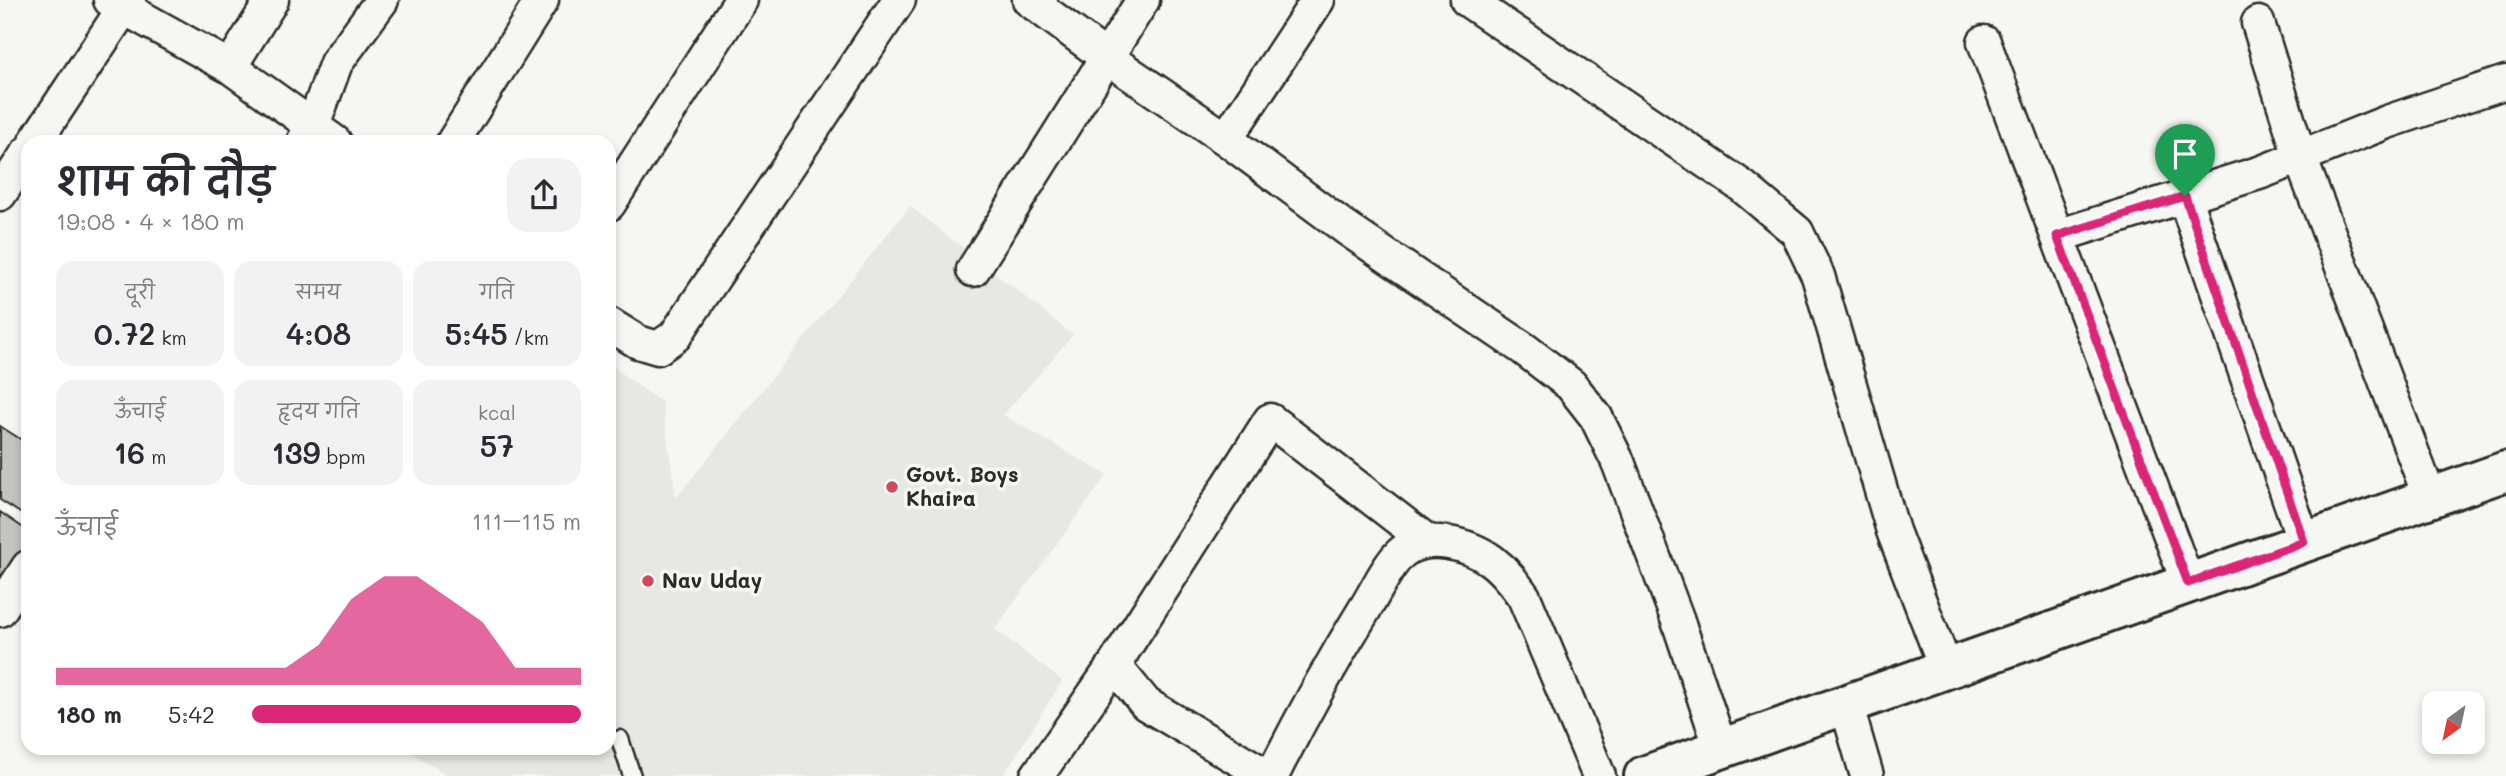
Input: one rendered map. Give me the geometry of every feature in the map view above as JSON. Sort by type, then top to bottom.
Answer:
[{"type":"street","points":[[230,67],[271,0]]},
{"type":"street","points":[[317,135],[337,63],[382,0]]},
{"type":"street","points":[[457,135],[542,0]]},
{"type":"street","points":[[616,193],[741,0]]},
{"type":"street","points":[[616,328],[638,341],[658,348],[675,336],[899,0]]},
{"type":"street","points":[[1029,0],[1106,57],[1226,139],[1346,229],[1524,349],[1571,385],[1597,417],[1618,462],[1721,749]]},
{"type":"street","points":[[973,270],[1143,0]]},
{"type":"street","points":[[1226,139],[1318,0]]},
{"type":"street","points":[[1467,0],[1742,186],[1797,232],[1818,276],[1893,531],[1947,669]]},
{"type":"street","points":[[39,135],[121,3],[230,67],[316,135]]},
{"type":"street","points":[[2258,23],[2300,157],[2430,498]]},
{"type":"street","points":[[1984,42],[2188,583]]},
{"type":"street","points":[[2057,236],[2262,172],[2386,122],[2506,82]]},
{"type":"street","points":[[0,194],[21,162]]},
{"type":"street","points":[[2185,196],[2304,542]]},
{"type":"street","points":[[1037,776],[1114,665],[1270,420],[1427,541],[1458,545],[1489,559],[1510,577],[1524,597],[1599,776]]},
{"type":"street","points":[[1644,776],[2506,471]]},
{"type":"street","points":[[1114,665],[1146,704],[1269,776],[1324,676],[1385,575],[1402,552],[1427,541]]},
{"type":"street","points":[[0,610],[21,578]]},
{"type":"street","points":[[1846,704],[1867,776]]},
{"type":"lane","points":[[620,739],[632,776]]},
{"type":"shaded area","name":"Govt. Boys Khaira","points":[[910,206],[1073,335],[1003,415],[1107,475],[995,629],[1062,681],[1003,776],[448,776],[415,755],[616,755],[616,369],[662,403],[676,498]]},
{"type":"building","points":[[0,426],[21,440],[21,514],[0,500]]},
{"type":"building","points":[[0,512],[21,526],[21,558],[6,581],[0,576]]},
{"type":"place","name":"Govt. Boys Khaira","points":[[892,487]]},
{"type":"place","name":"Nav Uday","points":[[648,581]]},
{"type":"route","points":[[2185,196],[2304,542],[2188,583],[2057,236],[2185,196]]}]
